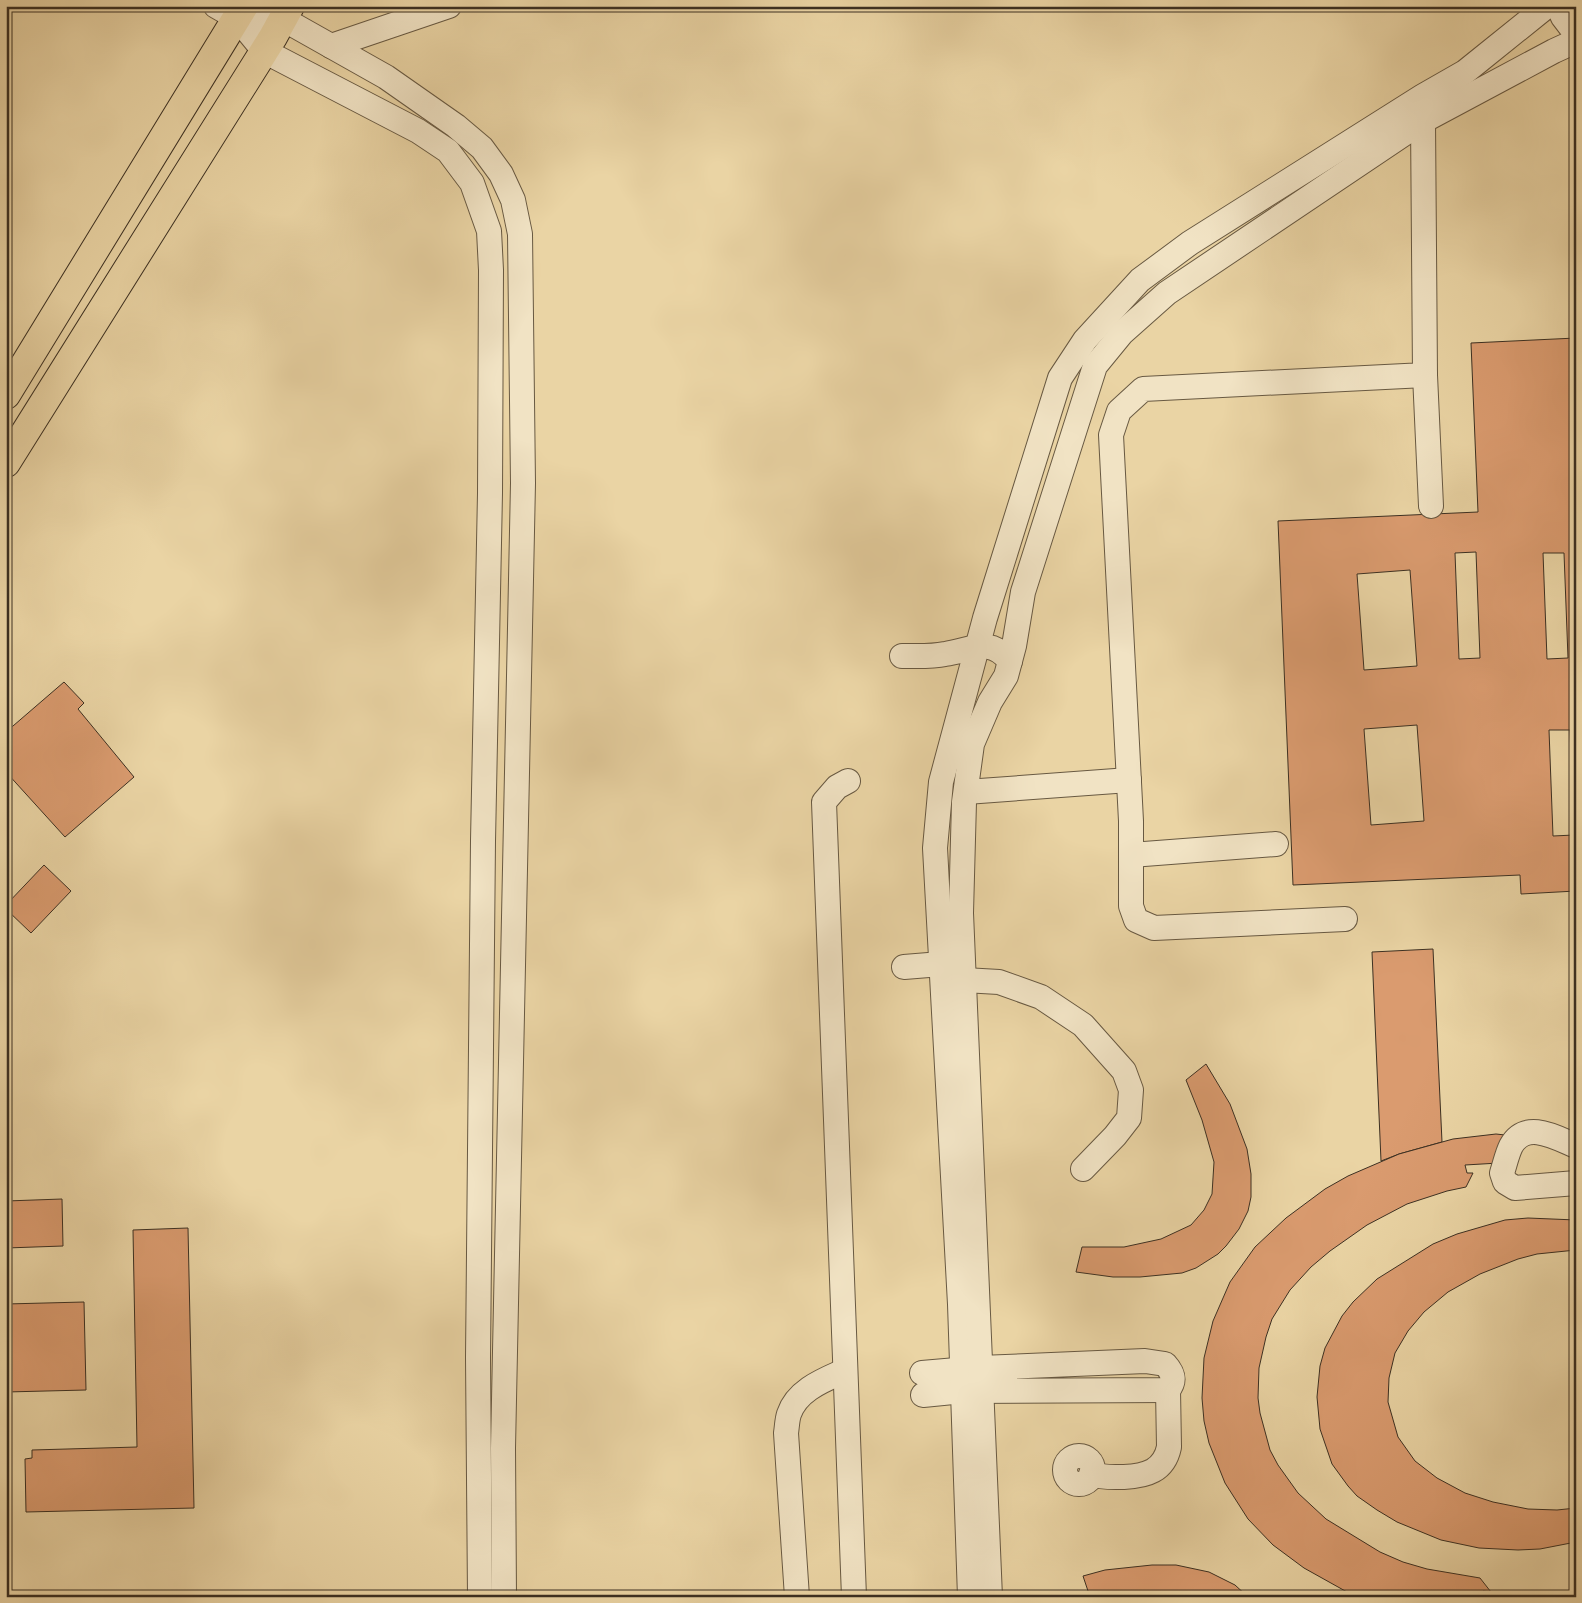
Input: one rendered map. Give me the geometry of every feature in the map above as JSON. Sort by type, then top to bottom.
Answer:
[{"type":"main road","points":[[6,395],[232,10]]},
{"type":"main road","points":[[6,463],[287,12]]},
{"type":"street","points":[[331,46],[449,6]]},
{"type":"street","points":[[990,1597],[972,1380],[960,1294],[935,848],[941,782],[969,675],[1060,378],[1085,340],[1140,280],[1190,243],[1423,96],[1465,72],[1547,6]]},
{"type":"street","points":[[1558,6],[1563,17],[1576,34]]},
{"type":"street","points":[[232,10],[287,12],[331,46],[386,78],[456,126],[482,148],[501,174],[513,200],[520,234],[523,483],[503,1438],[504,1597]]},
{"type":"street","points":[[232,10],[264,51],[418,131],[448,151],[472,183],[489,232],[491,270],[490,493],[483,831],[478,1348],[480,1597]]},
{"type":"street","points":[[970,1597],[972,1380],[961,913],[966,792],[972,744],[990,702],[1006,676],[1014,646],[1023,592],[1095,366],[1122,333],[1166,293],[1423,122],[1576,40]]},
{"type":"street","points":[[1423,122],[1425,375],[1431,506]]},
{"type":"street","points":[[1345,919],[1154,928],[1136,920],[1131,906],[1129,780],[1111,435],[1119,411],[1142,388],[1425,375]]},
{"type":"street","points":[[902,656],[945,655],[977,646],[1002,651],[1010,661]]},
{"type":"street","points":[[945,655],[969,675],[984,684],[999,687]]},
{"type":"street","points":[[966,792],[1129,780]]},
{"type":"street","points":[[848,781],[837,787],[824,802],[854,1597]]},
{"type":"street","points":[[1131,855],[1276,844]]},
{"type":"street","points":[[904,967],[941,964]]},
{"type":"street","points":[[964,980],[999,982],[1041,997],[1083,1025],[1124,1071],[1131,1090],[1129,1118],[1115,1136],[1083,1169]]},
{"type":"street","points":[[1576,1146],[1548,1133],[1528,1133],[1516,1140],[1512,1146],[1502,1173],[1506,1182],[1515,1188],[1576,1183]]},
{"type":"street","points":[[797,1597],[786,1434],[789,1413],[798,1399],[813,1385],[844,1371]]},
{"type":"street","points":[[922,1384],[972,1380],[1168,1390],[1170,1447],[1160,1466],[1154,1471],[1137,1477],[1103,1478],[1092,1474]]},
{"type":"building","points":[[1576,338],[1576,891],[1521,894],[1520,875],[1293,885],[1278,521],[1478,512],[1471,343]],"holes":[[[1476,552],[1480,658],[1459,659],[1455,553]],[[1543,553],[1564,553],[1568,658],[1547,659]],[[1410,570],[1417,666],[1364,670],[1357,574]],[[1417,725],[1424,821],[1371,825],[1364,729]],[[1549,730],[1570,730],[1574,835],[1553,836]]]},
{"type":"building","points":[[64,682],[84,703],[78,709],[134,777],[65,837],[6,772],[6,732]]},
{"type":"building","points":[[44,865],[71,891],[31,933],[6,909],[6,905]]},
{"type":"building","points":[[1433,949],[1442,1142],[1381,1161],[1372,952]]},
{"type":"building","points":[[1206,1064],[1230,1104],[1247,1149],[1251,1174],[1251,1197],[1248,1211],[1239,1229],[1218,1254],[1196,1268],[1182,1273],[1140,1277],[1113,1277],[1076,1272],[1082,1247],[1124,1247],[1161,1239],[1191,1225],[1204,1210],[1212,1194],[1214,1162],[1202,1120],[1186,1080]]},
{"type":"building","points":[[1496,1134],[1514,1136],[1499,1163],[1465,1165],[1467,1173],[1473,1173],[1466,1187],[1407,1204],[1367,1225],[1330,1251],[1311,1267],[1290,1290],[1272,1319],[1266,1337],[1259,1368],[1258,1398],[1260,1413],[1270,1450],[1298,1493],[1326,1519],[1380,1552],[1403,1562],[1427,1569],[1480,1578],[1491,1592],[1483,1591],[1483,1597],[1356,1597],[1304,1568],[1273,1545],[1248,1519],[1225,1483],[1209,1443],[1204,1421],[1202,1398],[1204,1358],[1213,1321],[1230,1282],[1255,1247],[1286,1218],[1325,1189],[1348,1176],[1399,1154],[1453,1139]]},
{"type":"building","points":[[62,1199],[63,1246],[6,1248],[6,1201]]},
{"type":"building","points":[[1528,1218],[1576,1220],[1576,1250],[1537,1254],[1518,1259],[1480,1274],[1448,1292],[1424,1312],[1408,1331],[1395,1353],[1389,1378],[1388,1402],[1398,1437],[1415,1461],[1437,1478],[1465,1493],[1493,1502],[1528,1509],[1557,1510],[1576,1508],[1576,1542],[1540,1549],[1479,1548],[1441,1540],[1397,1522],[1357,1496],[1348,1486],[1332,1464],[1320,1429],[1317,1397],[1320,1366],[1325,1348],[1342,1316],[1353,1302],[1377,1279],[1433,1244],[1457,1234],[1505,1220]]},
{"type":"building","points":[[188,1228],[194,1508],[26,1512],[25,1459],[32,1458],[32,1450],[137,1447],[133,1230]]},
{"type":"building","points":[[84,1302],[86,1390],[6,1392],[6,1304]]},
{"type":"building","points":[[1152,1565],[1176,1565],[1209,1572],[1235,1585],[1248,1597],[1090,1597],[1083,1576],[1105,1570]]}]
